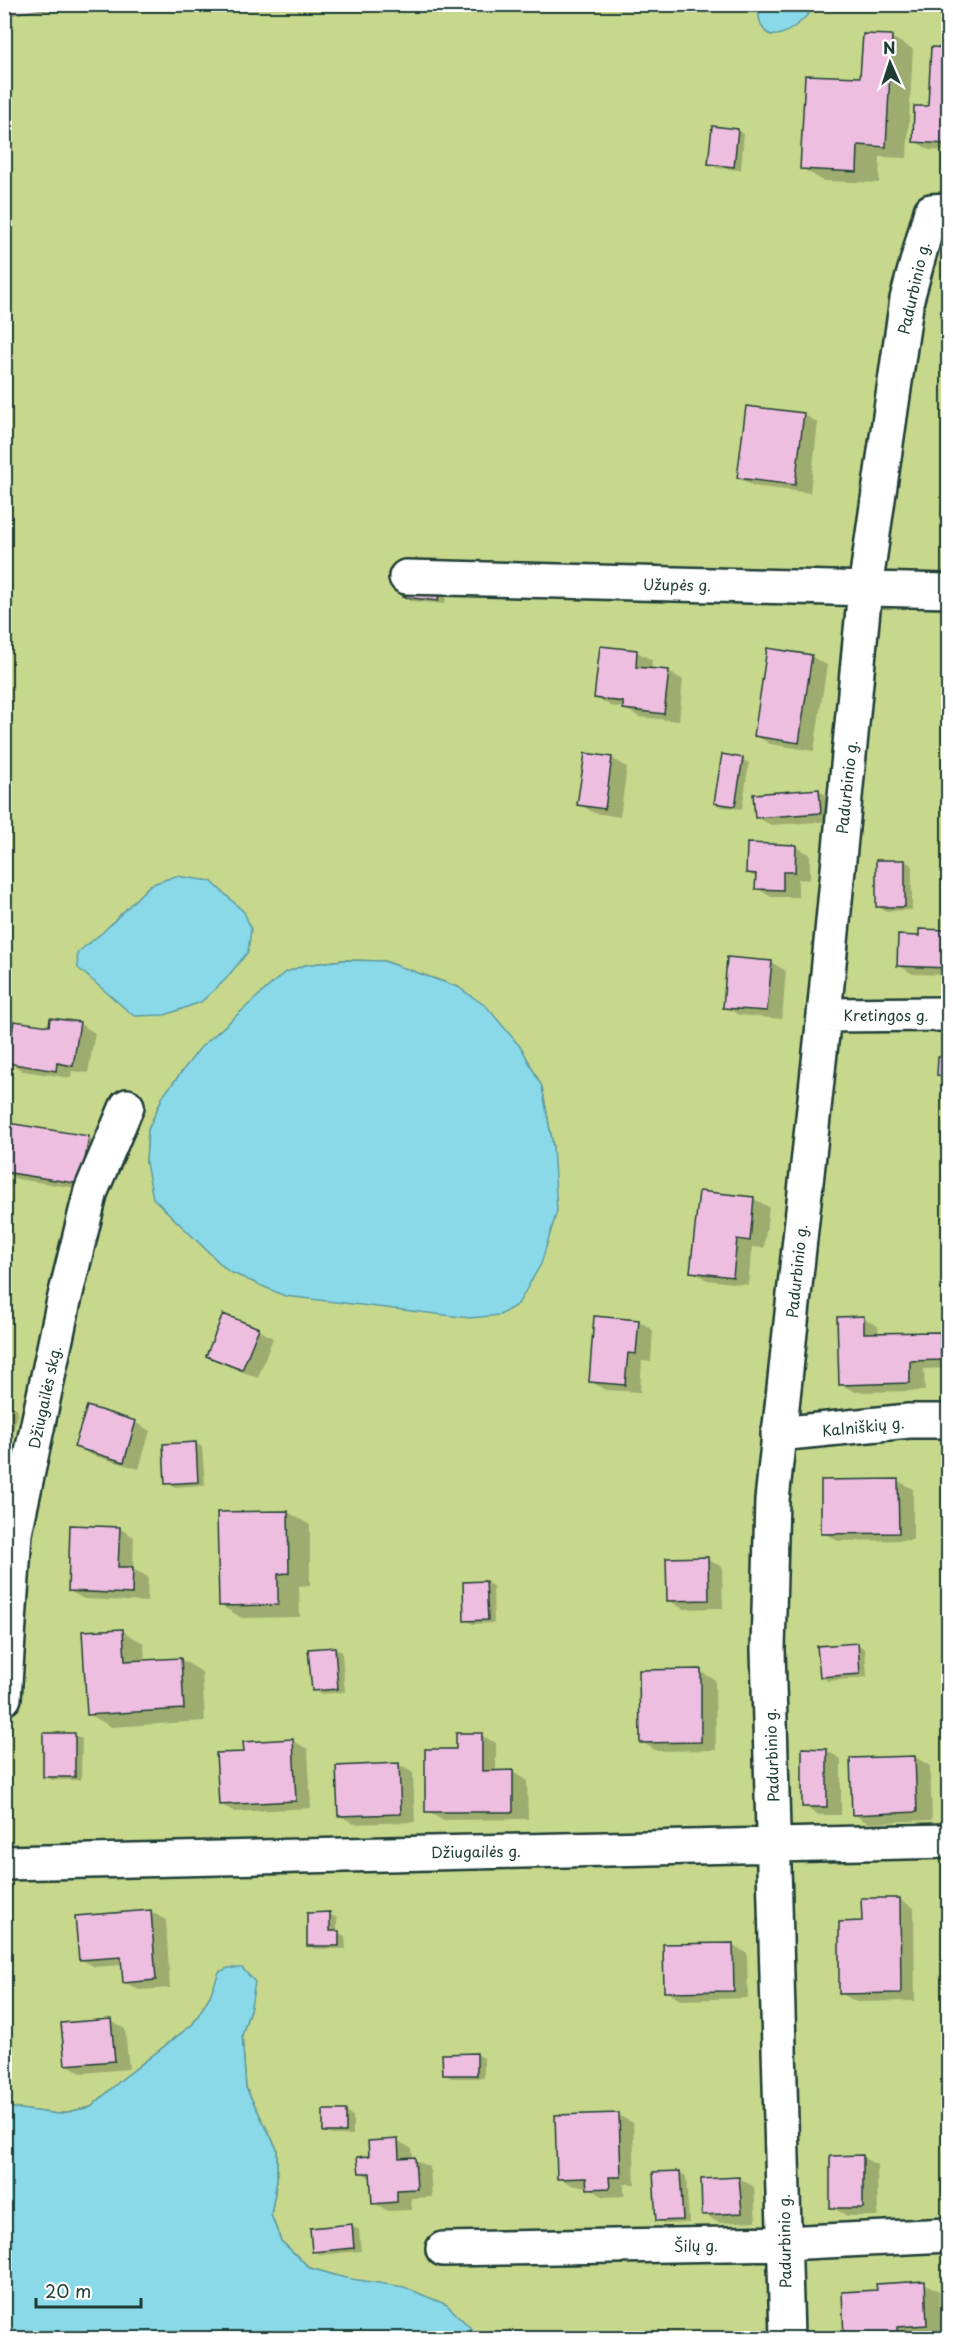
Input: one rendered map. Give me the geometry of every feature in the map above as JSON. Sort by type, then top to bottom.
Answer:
[{"type":"street","name":"Padurbinio g.","points":[[787,2338],[768,1649],[771,1500],[824,1015],[865,589],[907,299],[940,211]]},
{"type":"street","name":"Užupės g.","points":[[406,577],[948,591]]},
{"type":"street","name":"Kretingos g.","points":[[824,1015],[948,1014]]},
{"type":"street","name":"Džiugailės skg.","points":[[4,1698],[15,1533],[63,1305],[91,1191],[127,1106]]},
{"type":"street","name":"Kalniškių g.","points":[[778,1434],[909,1421],[948,1421]]},
{"type":"street","name":"Džiugailės g.","points":[[4,1863],[948,1841]]},
{"type":"street","name":"Šilų g.","points":[[443,2249],[784,2243],[948,2235]]},
{"type":"green space","points":[[83,4],[948,5],[948,2338],[481,2338],[345,2278],[310,2268],[281,2241],[271,2215],[277,2180],[277,2149],[246,2088],[242,2035],[251,2006],[220,1972],[210,1996],[193,2024],[121,2080],[91,2107],[58,2114],[12,2108],[5,2111],[4,15]],"holes":[[[343,960],[384,961],[458,987],[522,1049],[542,1087],[553,1146],[146,1163],[148,1130],[163,1096],[305,965]]]},
{"type":"water","points":[[758,4],[816,5],[790,30],[772,35],[765,31],[760,21]]},
{"type":"water","points":[[176,876],[211,881],[244,912],[251,929],[248,952],[224,981],[201,1002],[165,1015],[134,1016],[78,968],[77,953],[103,932],[150,885]]},
{"type":"water","points":[[343,960],[384,961],[458,987],[487,1007],[522,1049],[542,1087],[553,1146],[557,1211],[541,1264],[518,1304],[500,1315],[470,1318],[285,1296],[228,1271],[153,1198],[146,1163],[148,1130],[163,1096],[200,1048],[284,973],[305,965]]},
{"type":"water","points":[[228,1968],[242,1968],[255,1982],[251,2006],[242,2035],[246,2088],[277,2149],[277,2180],[271,2215],[281,2241],[310,2268],[345,2278],[404,2287],[447,2305],[481,2338],[5,2338],[5,2111],[12,2108],[58,2114],[91,2107],[121,2080],[193,2024],[210,1996],[219,1972]]},
{"type":"building","points":[[863,34],[892,35],[886,147],[858,145],[857,172],[800,169],[805,75],[860,77]]},
{"type":"building","points":[[931,47],[948,48],[947,144],[913,142],[914,106],[928,106]]},
{"type":"building","points":[[712,126],[738,129],[734,167],[708,164]]},
{"type":"building","points":[[746,406],[804,413],[795,485],[737,478]]},
{"type":"building","points":[[404,580],[440,584],[438,601],[403,597]]},
{"type":"building","points":[[600,646],[637,650],[636,667],[669,670],[664,714],[623,709],[623,702],[594,698]]},
{"type":"building","points":[[767,648],[812,655],[799,743],[754,736]]},
{"type":"building","points":[[585,753],[612,757],[605,809],[577,805]]},
{"type":"building","points":[[722,754],[743,758],[735,806],[714,803]]},
{"type":"building","points":[[819,789],[821,813],[755,818],[753,794]]},
{"type":"building","points":[[747,843],[796,845],[795,872],[783,872],[783,890],[755,889],[756,874],[746,873]]},
{"type":"building","points":[[876,860],[905,860],[905,907],[876,907]]},
{"type":"building","points":[[919,929],[948,930],[948,968],[897,966],[898,935],[919,936]]},
{"type":"building","points":[[727,957],[772,961],[767,1011],[723,1008]]},
{"type":"building","points":[[50,1018],[80,1022],[73,1066],[57,1063],[56,1071],[7,1063],[14,1021],[49,1026]]},
{"type":"building","points":[[938,1057],[948,1057],[948,1076],[937,1075]]},
{"type":"building","points":[[8,1123],[89,1136],[81,1184],[4,1172],[4,1143]]},
{"type":"building","points":[[699,1191],[754,1197],[750,1241],[737,1239],[733,1277],[690,1272]]},
{"type":"building","points":[[223,1314],[259,1328],[242,1370],[206,1356]]},
{"type":"building","points":[[594,1316],[639,1320],[636,1354],[628,1353],[625,1385],[589,1382]]},
{"type":"building","points":[[864,1316],[864,1333],[940,1332],[941,1360],[910,1361],[910,1383],[839,1385],[837,1317]]},
{"type":"building","points":[[87,1406],[136,1421],[124,1462],[74,1447]]},
{"type":"building","points":[[4,1442],[10,1443],[4,1468]]},
{"type":"building","points":[[196,1442],[198,1482],[165,1484],[163,1444]]},
{"type":"building","points":[[898,1479],[899,1533],[821,1534],[821,1480]]},
{"type":"building","points":[[288,1511],[289,1573],[278,1574],[278,1605],[219,1606],[217,1512]]},
{"type":"building","points":[[70,1525],[120,1527],[118,1567],[133,1567],[132,1594],[68,1591]]},
{"type":"building","points":[[708,1557],[709,1600],[667,1601],[666,1558]]},
{"type":"building","points":[[486,1581],[488,1620],[464,1621],[463,1582]]},
{"type":"building","points":[[123,1629],[125,1661],[181,1658],[184,1709],[87,1715],[82,1631]]},
{"type":"building","points":[[858,1643],[860,1674],[820,1677],[817,1646]]},
{"type":"building","points":[[335,1647],[338,1689],[312,1691],[308,1649]]},
{"type":"building","points":[[701,1669],[701,1742],[640,1743],[639,1670]]},
{"type":"building","points":[[948,1722],[948,1772],[947,1772]]},
{"type":"building","points":[[43,1733],[75,1733],[75,1777],[43,1777]]},
{"type":"building","points":[[456,1733],[482,1733],[482,1771],[513,1770],[513,1812],[425,1812],[425,1749],[456,1749]]},
{"type":"building","points":[[293,1739],[296,1801],[219,1805],[216,1753],[244,1752],[243,1742]]},
{"type":"building","points":[[802,1748],[827,1749],[827,1807],[802,1807]]},
{"type":"building","points":[[915,1756],[917,1812],[852,1815],[850,1758]]},
{"type":"building","points":[[399,1763],[401,1814],[338,1816],[336,1766]]},
{"type":"building","points":[[861,1898],[900,1898],[901,1993],[839,1994],[839,1922],[862,1921]]},
{"type":"building","points":[[151,1910],[156,1980],[123,1983],[121,1957],[79,1960],[75,1916]]},
{"type":"building","points":[[330,1912],[330,1931],[339,1931],[339,1946],[307,1946],[307,1913]]},
{"type":"building","points":[[733,1943],[734,1991],[664,1992],[663,1944]]},
{"type":"building","points":[[111,2019],[115,2061],[65,2065],[61,2023]]},
{"type":"building","points":[[477,2053],[477,2075],[443,2075],[442,2054]]},
{"type":"building","points":[[323,2110],[346,2110],[346,2132],[323,2132]]},
{"type":"building","points":[[619,2113],[621,2177],[609,2177],[610,2188],[587,2189],[586,2178],[557,2179],[555,2115]]},
{"type":"building","points":[[398,2139],[399,2158],[415,2157],[417,2189],[397,2190],[397,2202],[372,2204],[370,2173],[359,2173],[357,2157],[369,2156],[368,2141]]},
{"type":"building","points":[[863,2155],[863,2208],[830,2208],[830,2156]]},
{"type":"building","points":[[680,2171],[683,2220],[656,2221],[653,2172]]},
{"type":"building","points":[[739,2177],[742,2213],[702,2215],[701,2179]]},
{"type":"building","points":[[352,2224],[354,2248],[312,2252],[310,2228]]},
{"type":"building","points":[[925,2281],[927,2325],[897,2327],[897,2338],[844,2338],[842,2292],[877,2290],[876,2284]]},
{"type":"building","points":[[943,2285],[948,2285],[948,2335],[945,2335]]}]
